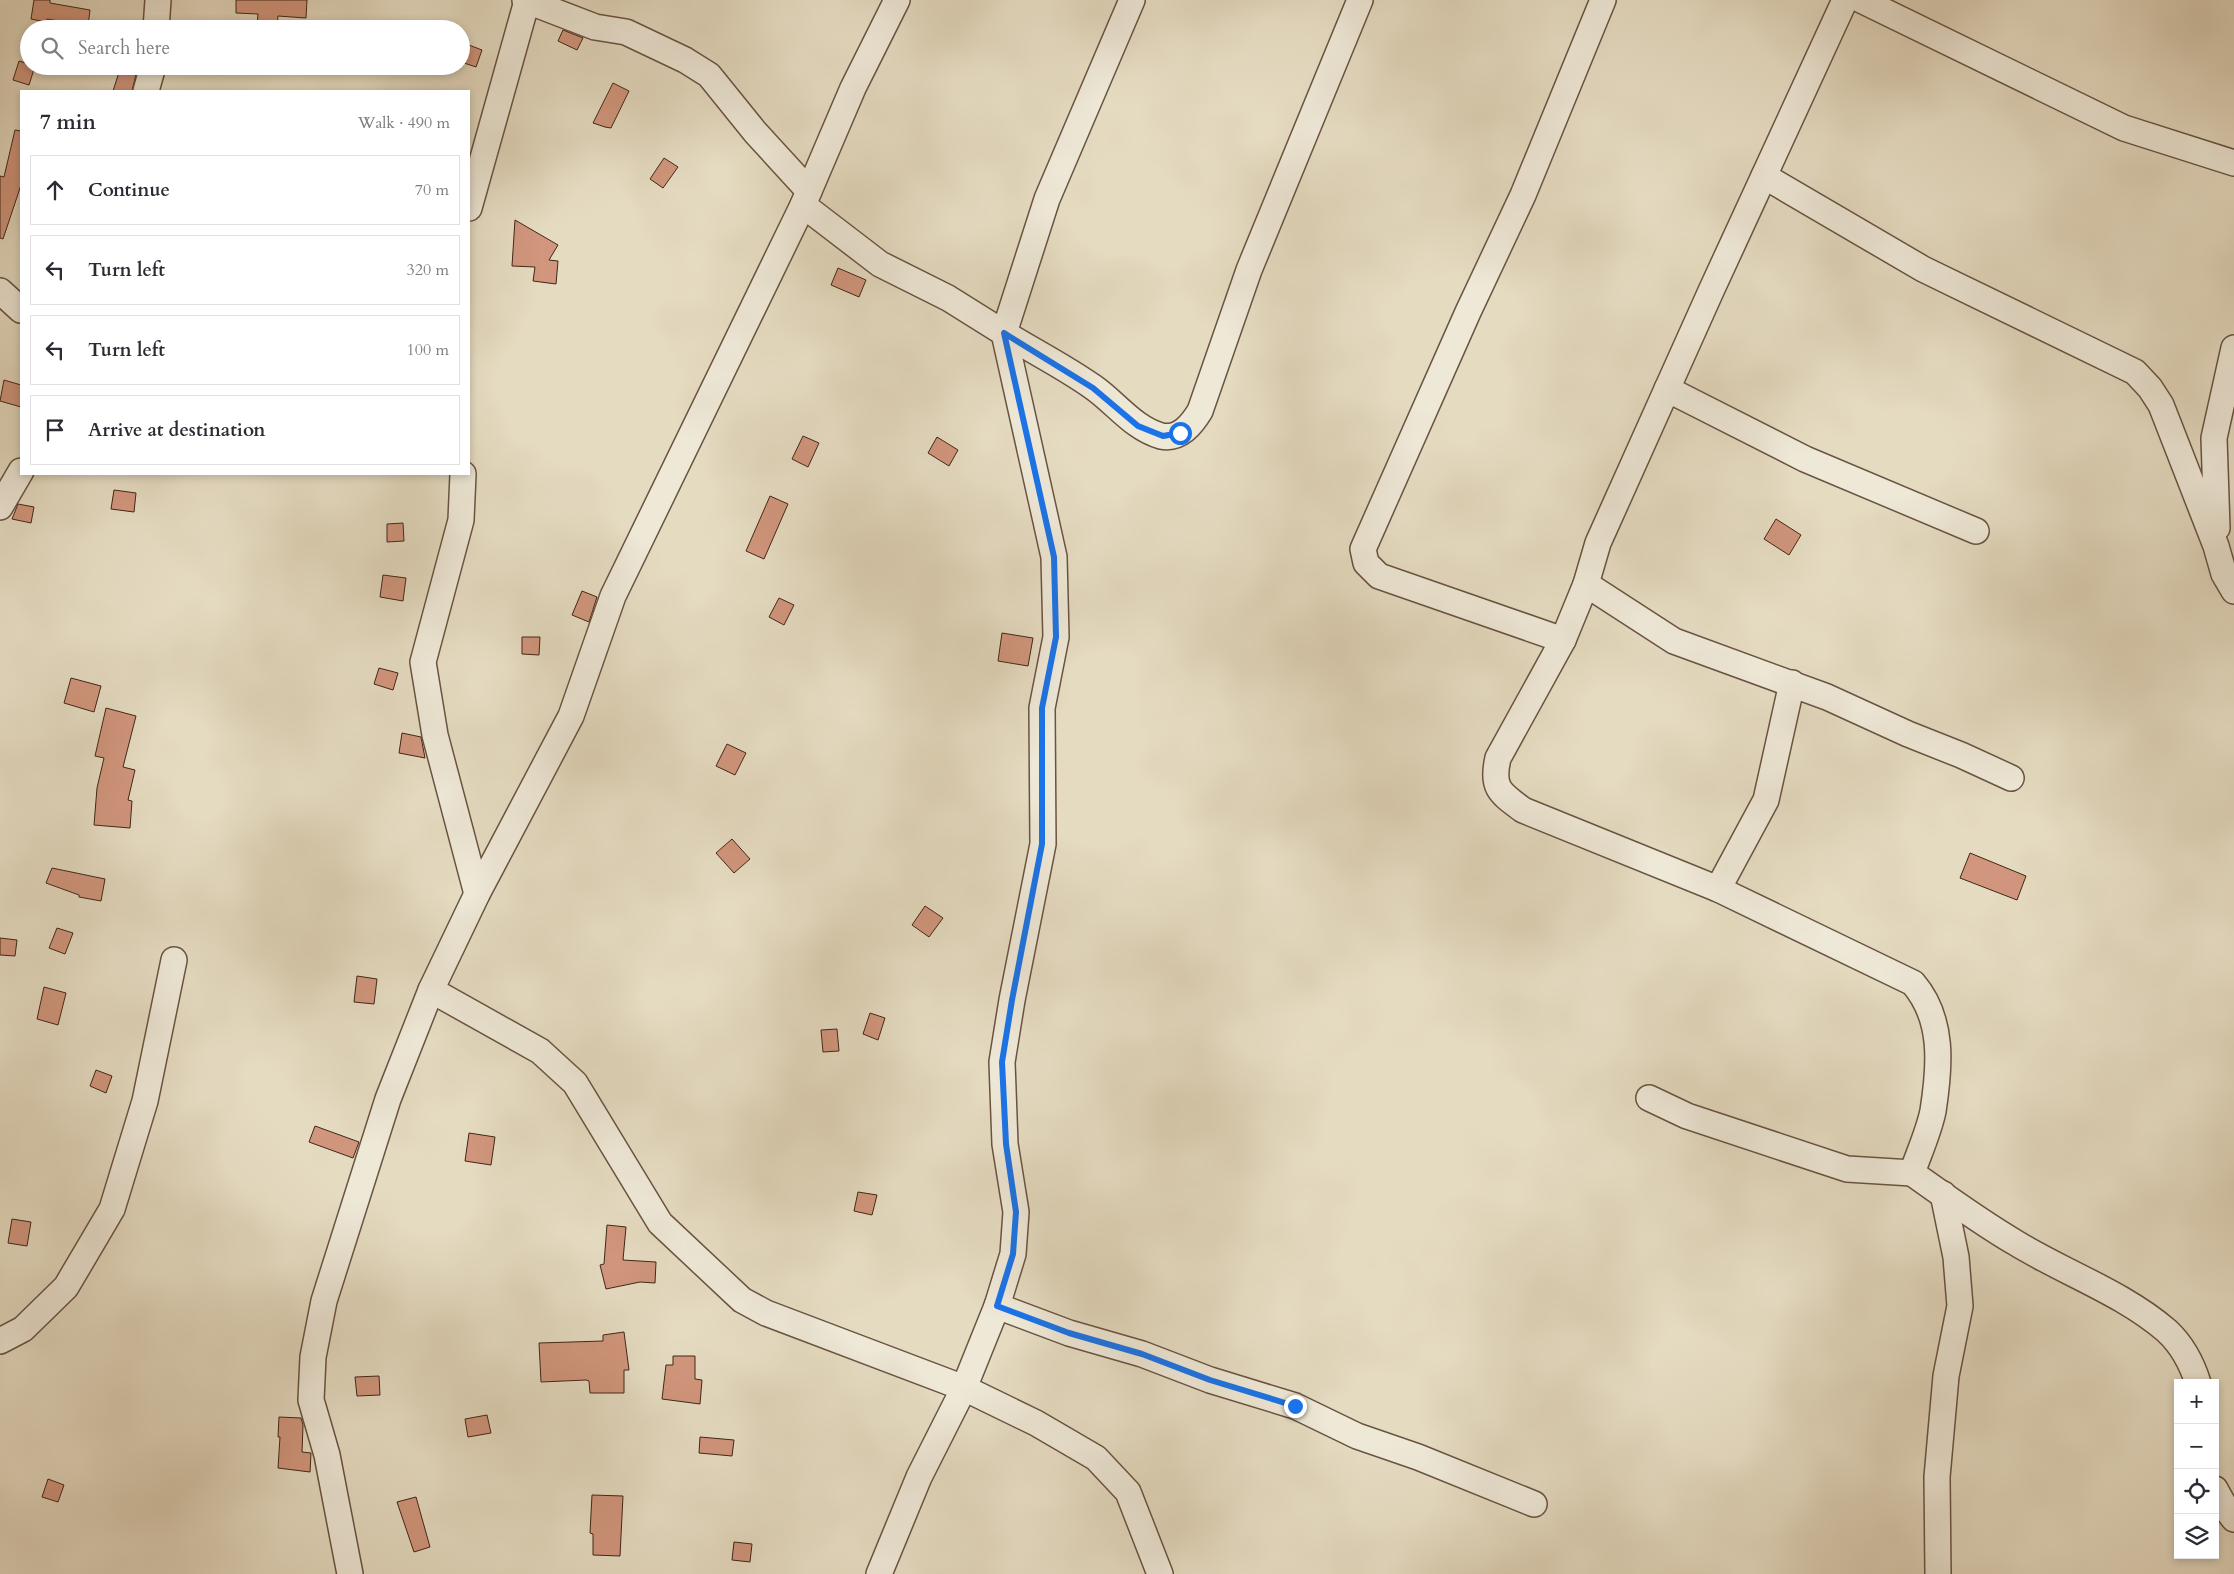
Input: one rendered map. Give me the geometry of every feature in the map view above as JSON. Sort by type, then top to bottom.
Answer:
[{"type":"street","points":[[157,20],[158,0]]},
{"type":"street","points":[[470,204],[526,0],[595,27],[626,32],[685,60],[709,75],[806,198],[880,264],[948,298],[1093,388],[1138,426],[1163,436],[1180,433],[1192,425],[1200,410],[1249,270],[1360,0]]},
{"type":"street","points":[[350,1574],[327,1454],[311,1400],[313,1357],[324,1301],[388,1099],[431,990],[477,894],[571,716],[613,596],[806,198],[853,88],[897,0]]},
{"type":"street","points":[[879,1574],[919,1477],[964,1388],[997,1306],[1013,1254],[1016,1212],[1006,1144],[1002,1062],[1042,844],[1042,708],[1056,637],[1054,557],[1004,333],[1047,199],[1132,0]]},
{"type":"street","points":[[1563,640],[1379,576],[1366,563],[1364,549],[1468,312],[1522,195],[1603,0]]},
{"type":"street","points":[[1845,0],[1598,542],[1586,584],[1563,640],[1498,758],[1494,774],[1496,786],[1502,794],[1523,810],[1718,889],[1913,983],[1924,997],[1936,1027],[1937,1060],[1933,1112],[1912,1173]]},
{"type":"street","points":[[1861,0],[2124,128],[2234,162]]},
{"type":"street","points":[[146,90],[150,75]]},
{"type":"street","points":[[1764,176],[1924,269],[2136,372],[2161,405],[2216,546],[2224,574],[2234,591]]},
{"type":"street","points":[[0,291],[20,309]]},
{"type":"street","points":[[2216,546],[2214,438],[2234,348]]},
{"type":"street","points":[[1667,389],[1805,459],[1976,531]]},
{"type":"street","points":[[0,507],[20,473]]},
{"type":"street","points":[[463,475],[461,520],[423,662],[435,735],[477,894]]},
{"type":"street","points":[[1586,584],[1674,641],[1792,683],[2011,778]]},
{"type":"street","points":[[1718,889],[1766,800],[1792,683]]},
{"type":"street","points":[[0,1341],[23,1329],[66,1287],[112,1209],[145,1101],[174,960]]},
{"type":"street","points":[[431,990],[540,1052],[575,1083],[660,1223],[742,1300],[766,1313],[964,1388],[1036,1423],[1096,1458],[1128,1492],[1160,1574]]},
{"type":"street","points":[[1649,1098],[1687,1116],[1847,1169],[1912,1173],[1989,1228],[2051,1264],[2120,1299],[2168,1332],[2186,1353],[2196,1379]]},
{"type":"street","points":[[1938,1574],[1936,1477],[1946,1376],[1960,1306],[1956,1257],[1943,1194]]},
{"type":"street","points":[[997,1306],[1069,1333],[1142,1354],[1210,1380],[1295,1406],[1357,1436],[1418,1457],[1534,1504]]},
{"type":"street","points":[[2219,1496],[2234,1519]]},
{"type":"building","points":[[34,0],[50,0],[50,3],[90,10],[89,20],[31,19]]},
{"type":"building","points":[[236,0],[307,0],[306,18],[278,16],[278,20],[258,20],[258,14],[236,13]]},
{"type":"building","points":[[563,30],[583,38],[577,50],[558,41]]},
{"type":"building","points":[[470,45],[482,50],[476,67],[470,65]]},
{"type":"building","points":[[20,61],[20,75],[32,75],[29,85],[13,80]]},
{"type":"building","points":[[118,75],[136,75],[132,90],[113,90]]},
{"type":"building","points":[[613,83],[629,91],[611,128],[593,123]]},
{"type":"building","points":[[15,130],[20,131],[20,188],[3,239],[0,238],[0,176],[4,177]]},
{"type":"building","points":[[664,158],[678,167],[663,188],[650,179]]},
{"type":"building","points":[[515,220],[558,245],[549,260],[558,261],[556,284],[533,281],[535,267],[512,266]]},
{"type":"building","points":[[838,268],[866,280],[859,297],[831,285]]},
{"type":"building","points":[[4,380],[20,385],[20,407],[0,401]]},
{"type":"building","points":[[803,436],[819,443],[808,467],[792,459]]},
{"type":"building","points":[[937,437],[958,450],[949,466],[928,453]]},
{"type":"building","points":[[114,490],[136,493],[134,512],[111,509]]},
{"type":"building","points":[[770,496],[788,504],[764,559],[746,551]]},
{"type":"building","points":[[18,504],[34,507],[31,523],[12,519]]},
{"type":"building","points":[[1776,519],[1801,535],[1789,555],[1764,539]]},
{"type":"building","points":[[403,523],[404,541],[387,542],[387,524]]},
{"type":"building","points":[[383,575],[406,578],[403,601],[380,597]]},
{"type":"building","points":[[582,591],[597,597],[589,622],[572,615]]},
{"type":"building","points":[[779,598],[794,605],[784,625],[769,617]]},
{"type":"building","points":[[1002,633],[1033,638],[1028,666],[998,661]]},
{"type":"building","points":[[522,637],[540,637],[539,655],[522,654]]},
{"type":"building","points":[[379,668],[398,673],[393,690],[374,684]]},
{"type":"building","points":[[71,678],[101,686],[94,712],[64,703]]},
{"type":"building","points":[[106,708],[136,716],[123,767],[135,770],[128,800],[132,801],[130,828],[94,825],[97,788],[104,758],[95,756]]},
{"type":"building","points":[[402,733],[421,737],[425,758],[399,753]]},
{"type":"building","points":[[727,744],[746,753],[735,775],[716,766]]},
{"type":"building","points":[[732,839],[750,859],[734,873],[716,853]]},
{"type":"building","points":[[1970,853],[2026,876],[2017,900],[1960,878]]},
{"type":"building","points":[[52,868],[105,879],[101,901],[79,897],[79,895],[46,883]]},
{"type":"building","points":[[925,906],[943,918],[929,937],[912,925]]},
{"type":"building","points":[[57,928],[73,933],[65,954],[49,948]]},
{"type":"building","points":[[0,938],[17,940],[15,956],[0,955]]},
{"type":"building","points":[[357,976],[377,979],[374,1004],[354,1002]]},
{"type":"building","points":[[44,987],[66,993],[58,1025],[37,1019]]},
{"type":"building","points":[[870,1013],[885,1018],[878,1040],[863,1034]]},
{"type":"building","points":[[837,1029],[839,1051],[823,1052],[821,1030]]},
{"type":"building","points":[[96,1070],[112,1076],[106,1093],[90,1086]]},
{"type":"building","points":[[315,1126],[359,1142],[353,1158],[309,1142]]},
{"type":"building","points":[[469,1133],[495,1137],[491,1165],[465,1161]]},
{"type":"building","points":[[858,1192],[877,1195],[872,1215],[854,1211]]},
{"type":"building","points":[[12,1219],[31,1222],[27,1246],[8,1243]]},
{"type":"building","points":[[607,1225],[626,1227],[623,1260],[656,1262],[655,1283],[640,1282],[606,1289],[600,1265],[604,1264]]},
{"type":"building","points":[[624,1332],[629,1370],[624,1370],[624,1393],[590,1393],[589,1381],[586,1380],[541,1382],[539,1343],[603,1341],[603,1335]]},
{"type":"building","points":[[673,1356],[695,1356],[695,1379],[702,1380],[700,1404],[662,1399],[666,1365],[673,1365]]},
{"type":"building","points":[[379,1376],[380,1395],[357,1396],[355,1377]]},
{"type":"building","points":[[487,1415],[491,1433],[468,1437],[465,1419]]},
{"type":"building","points":[[279,1417],[301,1418],[303,1425],[302,1452],[311,1453],[310,1472],[278,1468]]},
{"type":"building","points":[[700,1437],[734,1440],[732,1456],[699,1453]]},
{"type":"building","points":[[48,1479],[64,1485],[58,1502],[42,1497]]},
{"type":"building","points":[[592,1495],[623,1496],[620,1556],[593,1555],[593,1534],[590,1533]]},
{"type":"building","points":[[416,1497],[430,1547],[414,1552],[397,1502]]},
{"type":"building","points":[[734,1542],[752,1544],[750,1562],[732,1560]]},
{"type":"route","points":[[1180,433],[1163,436],[1138,426],[1093,388],[1004,333],[1054,557],[1056,637],[1042,708],[1042,844],[1002,1062],[1006,1144],[1016,1212],[1013,1254],[997,1306],[1069,1333],[1142,1354],[1210,1380],[1295,1406]]}]
